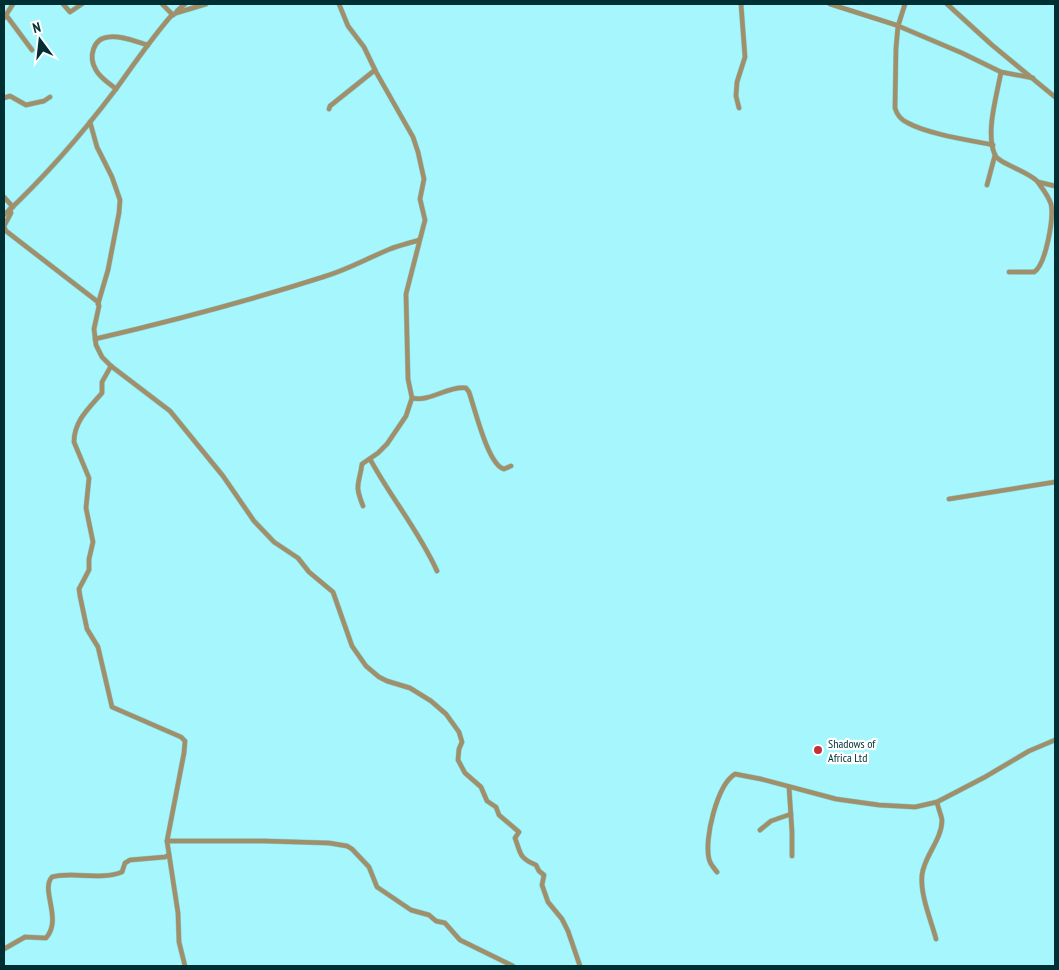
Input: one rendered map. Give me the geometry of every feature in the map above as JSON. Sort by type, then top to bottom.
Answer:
[{"type":"street","points":[[12,4],[5,16],[32,50]]},
{"type":"street","points":[[63,4],[70,12],[82,4]]},
{"type":"street","points":[[162,4],[174,14]]},
{"type":"street","points":[[4,215],[63,154],[116,89],[148,45],[185,4]]},
{"type":"street","points":[[174,14],[206,4]]},
{"type":"street","points":[[339,4],[348,26],[364,46],[374,70],[413,137],[424,179],[421,203],[425,218],[406,294],[408,379],[412,398],[406,416],[398,428],[382,449],[362,464],[360,477],[356,484],[363,506]]},
{"type":"street","points":[[739,108],[736,96],[737,82],[745,57],[741,4]]},
{"type":"street","points":[[830,4],[898,26],[1002,72],[1033,78]]},
{"type":"street","points":[[905,4],[898,26],[896,48],[895,108],[897,114],[907,122],[922,128],[993,145]]},
{"type":"street","points":[[948,4],[992,45],[1055,97]]},
{"type":"street","points":[[116,89],[100,76],[94,65],[93,49],[96,42],[102,38],[112,36],[148,45]]},
{"type":"street","points":[[329,109],[330,106],[374,70]]},
{"type":"street","points":[[987,185],[995,155],[991,129],[1002,72]]},
{"type":"street","points":[[4,98],[10,96],[26,105],[44,101],[50,97]]},
{"type":"street","points":[[90,122],[120,200],[108,270],[98,304],[94,329],[98,350],[111,366],[170,411],[223,476],[254,521],[274,542],[298,558],[309,572],[333,592],[352,646],[366,666],[379,677],[410,688],[431,701],[446,714],[459,732],[462,742],[458,758],[460,765],[466,775],[481,787],[487,800],[496,806],[500,817],[519,832],[515,838],[519,853],[529,862],[536,865],[544,875],[542,885],[548,902],[562,919],[580,966]]},
{"type":"street","points":[[995,155],[1001,161],[1025,172],[1037,181],[1049,199],[1051,208],[1048,236],[1038,269],[1034,272],[1009,272]]},
{"type":"street","points":[[1037,181],[1055,186]]},
{"type":"street","points":[[4,197],[11,208],[11,213],[4,227],[6,231],[98,304]]},
{"type":"street","points":[[95,339],[246,302],[326,277],[390,249],[419,240]]},
{"type":"street","points":[[111,366],[102,382],[102,393],[78,422],[74,436],[74,442],[89,478],[86,508],[93,542],[88,558],[89,570],[79,589],[86,629],[98,647],[112,707],[182,737],[185,741],[167,841],[178,913],[179,942],[185,966]]},
{"type":"street","points":[[412,398],[424,398],[466,388],[488,450],[500,468],[504,469],[512,466]]},
{"type":"street","points":[[370,459],[404,515],[418,534],[437,571]]},
{"type":"street","points":[[949,499],[1055,482]]},
{"type":"street","points":[[717,872],[709,860],[709,833],[718,800],[731,776],[738,774],[836,799],[879,806],[908,807],[937,802],[1022,755],[1055,740]]},
{"type":"street","points":[[789,787],[792,856]]},
{"type":"street","points":[[936,939],[922,879],[925,861],[941,828],[942,820],[937,802]]},
{"type":"street","points":[[760,830],[771,821],[791,814]]},
{"type":"street","points":[[167,841],[264,841],[329,843],[347,846],[369,867],[377,887],[411,910],[429,915],[436,921],[444,923],[460,940],[513,966]]},
{"type":"street","points":[[4,949],[24,937],[46,938],[49,934],[53,921],[49,883],[52,877],[88,877],[115,874],[122,872],[125,863],[130,860],[169,855]]},
{"type":"place","name":"Shadows of Africa Ltd","points":[[818,750]]}]
